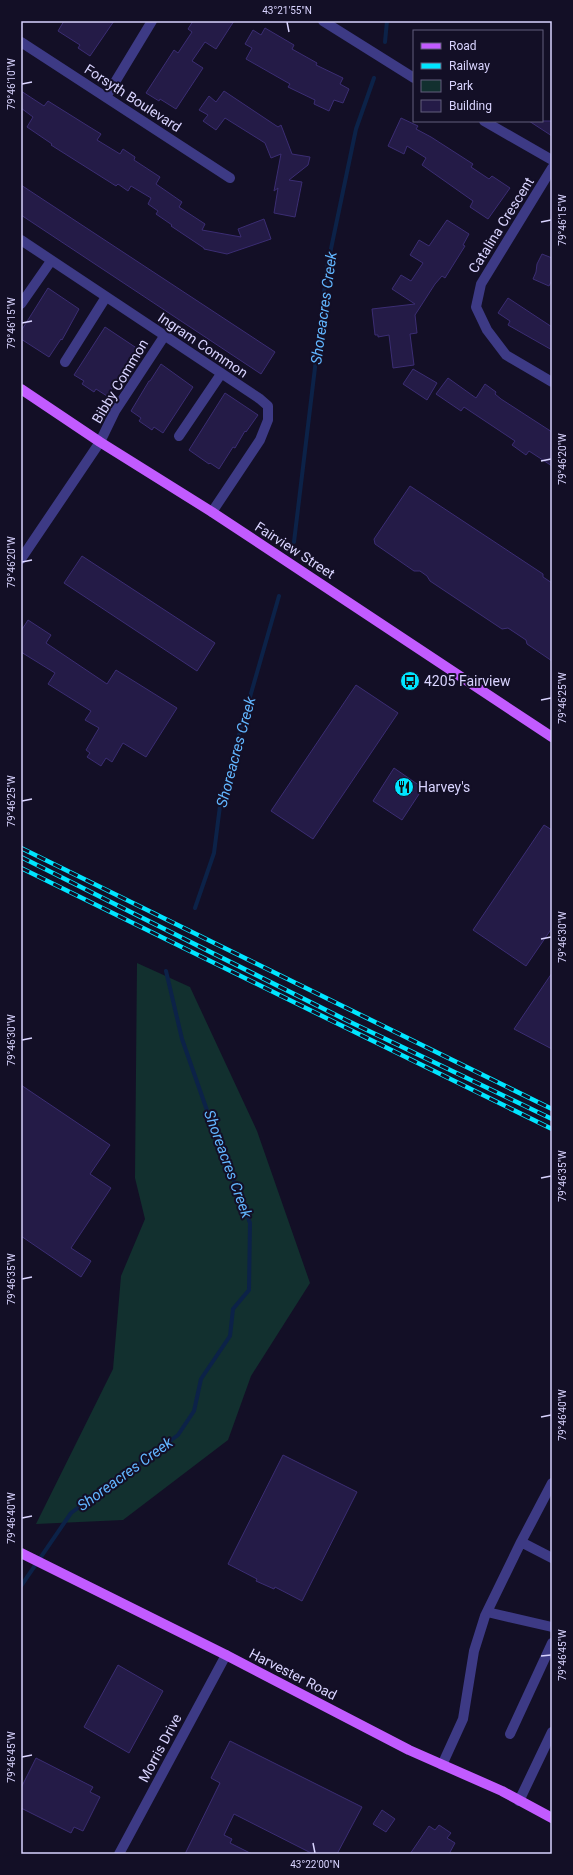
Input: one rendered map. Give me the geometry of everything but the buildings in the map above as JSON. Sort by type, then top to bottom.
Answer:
[{"type":"main road","name":"Fairview Street","points":[[21,389],[100,442],[212,512],[552,737]]},
{"type":"main road","name":"Harvester Road","points":[[21,1553],[226,1655],[409,1750],[519,1800],[552,1818]]},
{"type":"street","points":[[106,97],[152,21]]},
{"type":"street","points":[[323,21],[413,77]]},
{"type":"street","name":"Forsyth Boulevard","points":[[21,42],[230,178]]},
{"type":"street","points":[[486,122],[552,160]]},
{"type":"street","name":"Catalina Crescent","points":[[552,168],[481,284],[476,307],[487,330],[506,355],[552,382]]},
{"type":"street","name":"Ingram Common","points":[[21,240],[165,335],[260,399],[268,406],[268,420],[260,440],[249,459],[212,512]]},
{"type":"street","points":[[21,304],[51,261]]},
{"type":"street","points":[[65,362],[106,297]]},
{"type":"street","name":"Bibby Common","points":[[21,559],[100,442],[115,411],[165,335]]},
{"type":"street","points":[[179,436],[221,374]]},
{"type":"street","points":[[442,1765],[463,1719],[474,1651],[487,1612],[552,1483]]},
{"type":"street","points":[[521,1542],[552,1558]]},
{"type":"street","points":[[487,1612],[552,1627]]},
{"type":"street","points":[[510,1734],[552,1643]]},
{"type":"street","name":"Morris Drive","points":[[119,1854],[226,1655]]},
{"type":"street","points":[[519,1800],[551,1736]]},
{"type":"green space","points":[[137,963],[190,987],[257,1131],[310,1283],[251,1376],[228,1440],[123,1520],[36,1524],[113,1369],[121,1276],[145,1219],[135,1178]]},
{"type":"waterway","name":"Shoreacres Creek","points":[[385,42],[387,21]]},
{"type":"waterway","name":"Shoreacres Creek","points":[[294,542],[327,268],[356,129],[374,78]]},
{"type":"waterway","name":"Shoreacres Creek","points":[[195,908],[214,853],[221,798],[279,596]]},
{"type":"waterway","name":"Shoreacres Creek","points":[[21,1586],[71,1513],[178,1435],[194,1411],[201,1379],[230,1336],[233,1309],[249,1290],[250,1223],[210,1119],[182,1039],[166,971]]},
{"type":"railway","points":[[21,848],[552,1109]]},
{"type":"railway","points":[[21,857],[346,1020],[552,1119]]},
{"type":"railway","points":[[21,868],[552,1129]]},
{"type":"place","name":"4205 Fairview","points":[[410,681]]},
{"type":"place","name":"Harvey's","points":[[404,787]]}]
